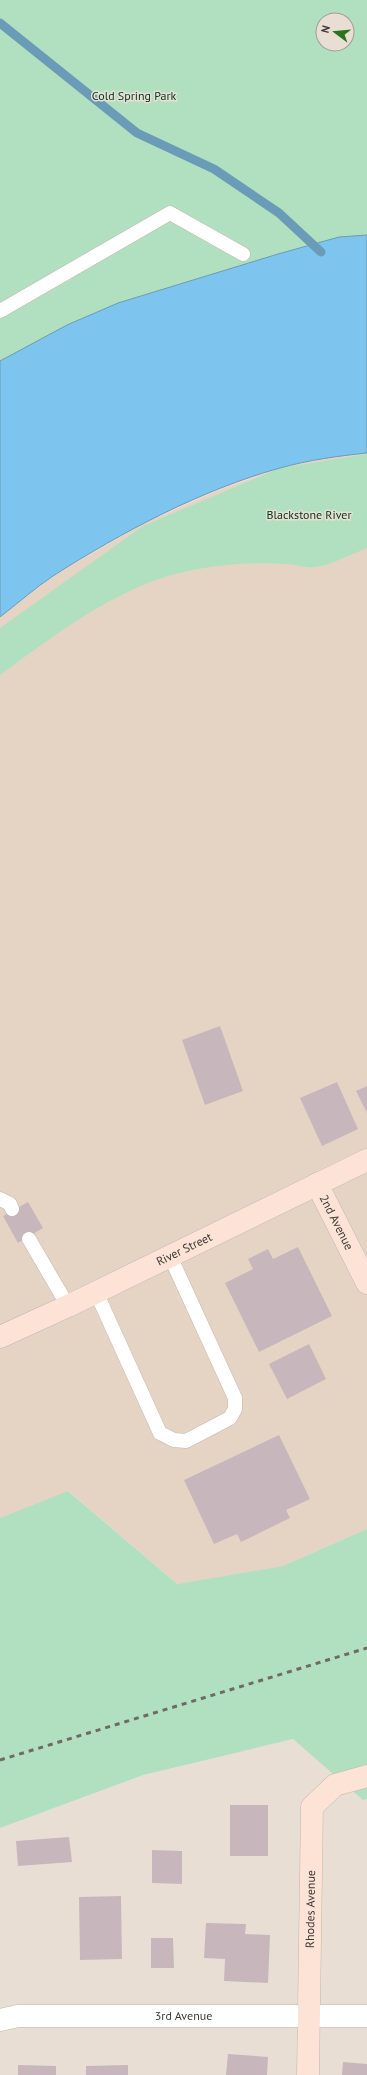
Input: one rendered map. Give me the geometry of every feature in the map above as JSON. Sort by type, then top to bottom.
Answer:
[{"type":"street","name":"River Street","points":[[0,1337],[68,1306],[367,1160]]},
{"type":"street","name":"2nd Avenue","points":[[317,1184],[367,1283]]},
{"type":"street","name":"Rhodes Avenue","points":[[308,2075],[307,2016],[312,1807],[335,1785],[367,1776]]},
{"type":"street","name":"3rd Avenue","points":[[0,2020],[18,2016],[367,2016]]},
{"type":"lane","points":[[0,311],[170,213],[244,254]]},
{"type":"lane","points":[[0,1200],[10,1204],[12,1209]]},
{"type":"lane","points":[[29,1238],[68,1306]]},
{"type":"lane","points":[[96,1292],[160,1433],[174,1440],[186,1441],[230,1418],[235,1409],[235,1398],[170,1256]]},
{"type":"shaded area","points":[[367,453],[367,1529],[283,1566],[177,1584],[69,1491],[0,1518],[0,617],[52,577],[143,524],[217,491],[280,468],[329,457]]},
{"type":"green space","name":"Cold Spring Park","points":[[0,0],[367,0],[367,235],[339,237],[278,254],[118,303],[67,325],[0,361]]},
{"type":"green space","name":"Blackstone River","points":[[367,454],[367,548],[335,562],[316,567],[275,563],[242,564],[198,569],[170,575],[144,585],[93,610],[0,675],[0,628],[143,526],[280,468]]},
{"type":"green space","points":[[68,1491],[177,1584],[283,1566],[367,1529],[367,1799],[363,1800],[293,1739],[143,1775],[0,1828],[0,1518]]},
{"type":"water","points":[[367,235],[367,453],[345,455],[280,468],[250,477],[192,500],[134,528],[79,560],[46,581],[0,617],[0,361],[67,325],[118,303],[339,237]]},
{"type":"building","points":[[220,1026],[243,1091],[205,1105],[182,1040]]},
{"type":"building","points":[[337,1082],[358,1129],[322,1146],[300,1098]]},
{"type":"building","points":[[367,1086],[367,1113],[356,1091]]},
{"type":"building","points":[[28,1202],[43,1228],[18,1243],[3,1216]]},
{"type":"building","points":[[298,1247],[332,1316],[259,1352],[225,1283],[253,1269],[248,1259],[268,1249],[273,1259]]},
{"type":"building","points":[[309,1344],[326,1379],[287,1399],[269,1364]]},
{"type":"building","points":[[279,1435],[310,1499],[286,1510],[290,1518],[241,1542],[237,1534],[214,1544],[184,1480]]},
{"type":"building","points":[[230,1805],[268,1805],[268,1856],[230,1856]]},
{"type":"building","points":[[69,1837],[72,1862],[18,1866],[16,1841]]},
{"type":"building","points":[[152,1850],[182,1851],[182,1884],[152,1883]]},
{"type":"building","points":[[121,1896],[122,1959],[80,1960],[79,1897]]},
{"type":"building","points":[[206,1923],[246,1924],[245,1934],[270,1935],[268,1983],[224,1981],[225,1959],[204,1958]]},
{"type":"building","points":[[151,1938],[173,1938],[174,1968],[151,1968]]},
{"type":"building","points":[[228,2054],[268,2057],[267,2075],[226,2075]]},
{"type":"building","points":[[343,2062],[367,2064],[367,2075],[342,2075]]},
{"type":"building","points":[[18,2065],[56,2066],[56,2075],[18,2075]]},
{"type":"building","points":[[128,2065],[128,2075],[86,2075],[86,2066]]},
{"type":"waterway","points":[[0,23],[137,133],[214,169],[279,213],[321,252]]},
{"type":"railway","points":[[0,1760],[367,1648]]}]
